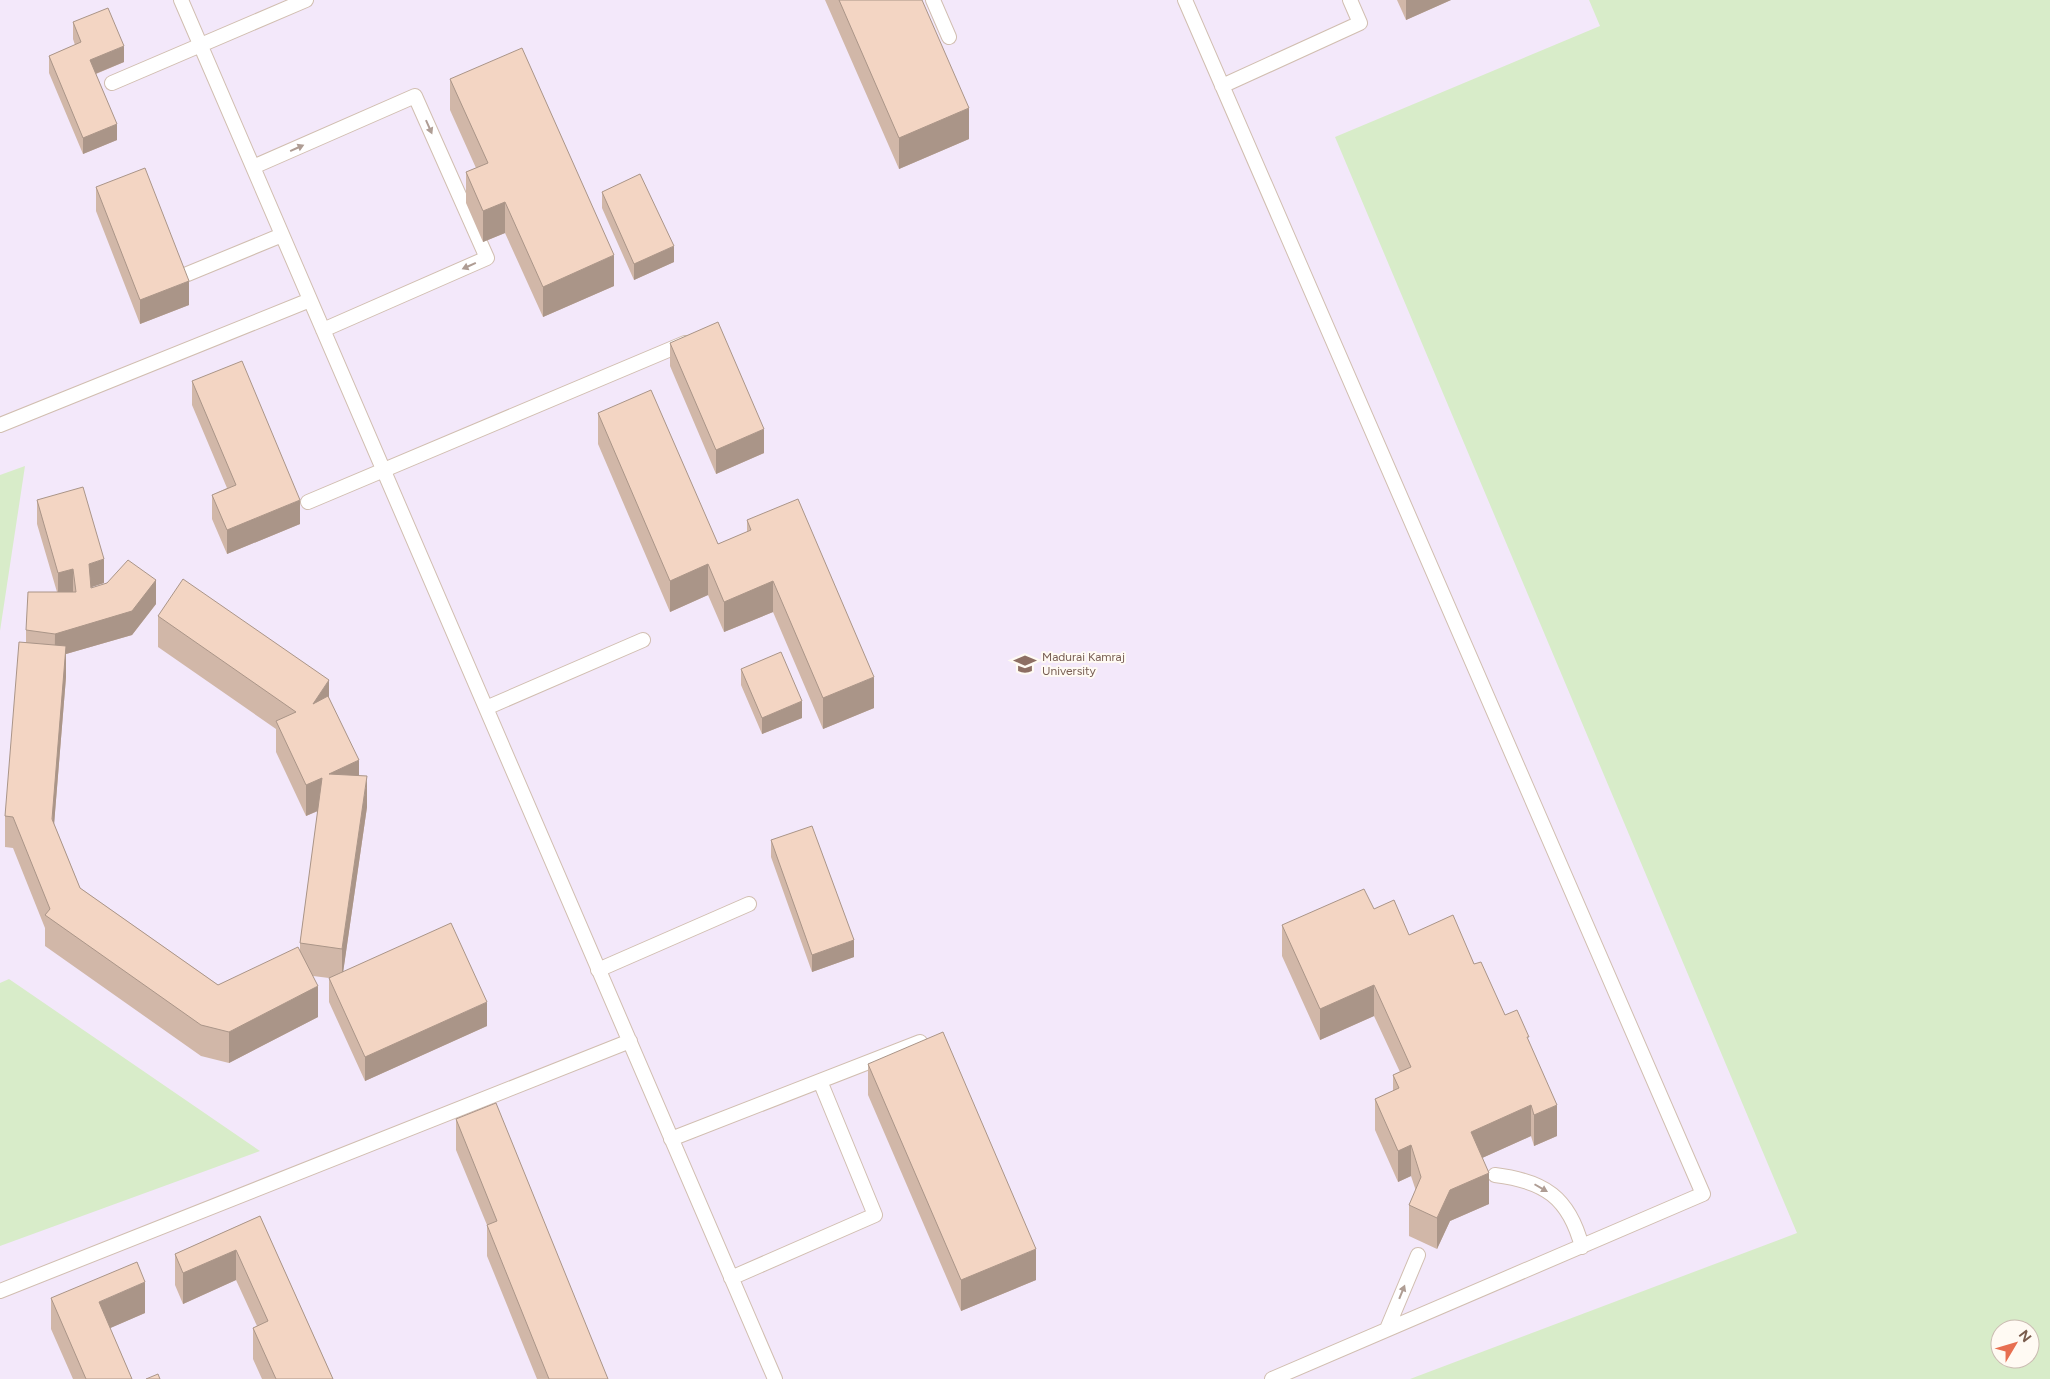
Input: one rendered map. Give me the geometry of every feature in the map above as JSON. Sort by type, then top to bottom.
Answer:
[{"type":"lane","points":[[180,0],[775,1379]]},
{"type":"lane","points":[[112,83],[306,0]]},
{"type":"lane","points":[[933,0],[949,37]]},
{"type":"lane","points":[[1185,0],[1703,1194],[1272,1379]]},
{"type":"lane","points":[[1222,86],[1360,23],[1350,0]]},
{"type":"lane","points":[[253,167],[415,96],[487,258],[323,330]]},
{"type":"lane","points":[[185,275],[282,235]]},
{"type":"lane","points":[[0,425],[310,300]]},
{"type":"lane","points":[[308,502],[688,342]]},
{"type":"lane","points":[[486,708],[643,640]]},
{"type":"lane","points":[[598,970],[749,904]]},
{"type":"lane","points":[[0,1291],[630,1041]]},
{"type":"lane","points":[[671,1139],[921,1042]]},
{"type":"lane","points":[[731,1278],[875,1215],[820,1081]]},
{"type":"lane","points":[[1495,1175],[1522,1179],[1557,1198],[1572,1219],[1582,1246]]},
{"type":"lane","points":[[1387,1330],[1418,1255]]},
{"type":"shaded area","name":"Madurai Kamraj University","points":[[0,0],[2050,0],[2050,1379],[0,1379]]},
{"type":"green space","points":[[1589,0],[2050,0],[2050,1379],[1410,1379],[1797,1233],[1335,137],[1600,26]]},
{"type":"green space","points":[[25,466],[0,631],[0,475]]},
{"type":"green space","points":[[9,979],[260,1151],[0,1246],[0,983]]},
{"type":"building","points":[[839,0],[922,0],[969,108],[899,138]]},
{"type":"building","points":[[108,8],[124,46],[90,60],[117,124],[83,138],[49,56],[81,42],[73,22]]},
{"type":"building","points":[[522,48],[614,255],[543,287],[505,202],[483,211],[466,172],[488,163],[450,79]]},
{"type":"building","points":[[145,168],[189,281],[140,300],[96,187]]},
{"type":"building","points":[[640,174],[674,246],[634,264],[602,192]]},
{"type":"building","points":[[718,322],[764,429],[716,450],[670,343]]},
{"type":"building","points":[[242,361],[300,500],[227,530],[212,495],[236,485],[192,381]]},
{"type":"building","points":[[651,390],[718,544],[751,530],[747,520],[798,499],[874,677],[823,698],[773,581],[724,602],[708,564],[670,581],[598,413]]},
{"type":"building","points":[[83,487],[104,559],[89,564],[91,588],[107,583],[128,560],[156,580],[132,611],[55,634],[26,630],[28,592],[76,592],[73,569],[58,573],[37,500]]},
{"type":"building","points":[[183,579],[329,680],[313,704],[328,696],[359,760],[329,774],[367,776],[342,949],[300,943],[322,778],[306,785],[276,721],[296,712],[158,616]]},
{"type":"building","points":[[19,642],[66,646],[52,819],[80,888],[218,985],[298,947],[318,986],[229,1032],[201,1025],[45,915],[50,909],[13,817],[5,816]]},
{"type":"building","points":[[781,652],[802,701],[762,718],[741,669]]},
{"type":"building","points":[[812,826],[854,940],[812,955],[771,840]]},
{"type":"building","points":[[1364,889],[1374,909],[1394,900],[1409,935],[1453,915],[1474,964],[1481,962],[1505,1015],[1517,1010],[1557,1105],[1534,1115],[1531,1105],[1471,1132],[1489,1173],[1450,1190],[1437,1218],[1409,1205],[1421,1177],[1411,1145],[1398,1151],[1375,1099],[1399,1088],[1393,1075],[1411,1067],[1374,985],[1320,1009],[1282,925]]},
{"type":"building","points":[[451,923],[487,1002],[365,1057],[329,978]]},
{"type":"building","points":[[943,1032],[1036,1249],[961,1280],[868,1064]]},
{"type":"building","points":[[496,1103],[608,1379],[549,1379],[487,1225],[497,1221],[456,1119]]},
{"type":"building","points":[[260,1216],[333,1379],[276,1379],[253,1328],[268,1321],[236,1250],[183,1273],[175,1254]]},
{"type":"building","points":[[137,1262],[145,1282],[99,1302],[132,1379],[86,1379],[51,1298]]},
{"type":"building","points":[[158,1374],[160,1379],[146,1379]]},
{"type":"place","name":"Madurai Kamraj University","points":[[1025,664]]}]
